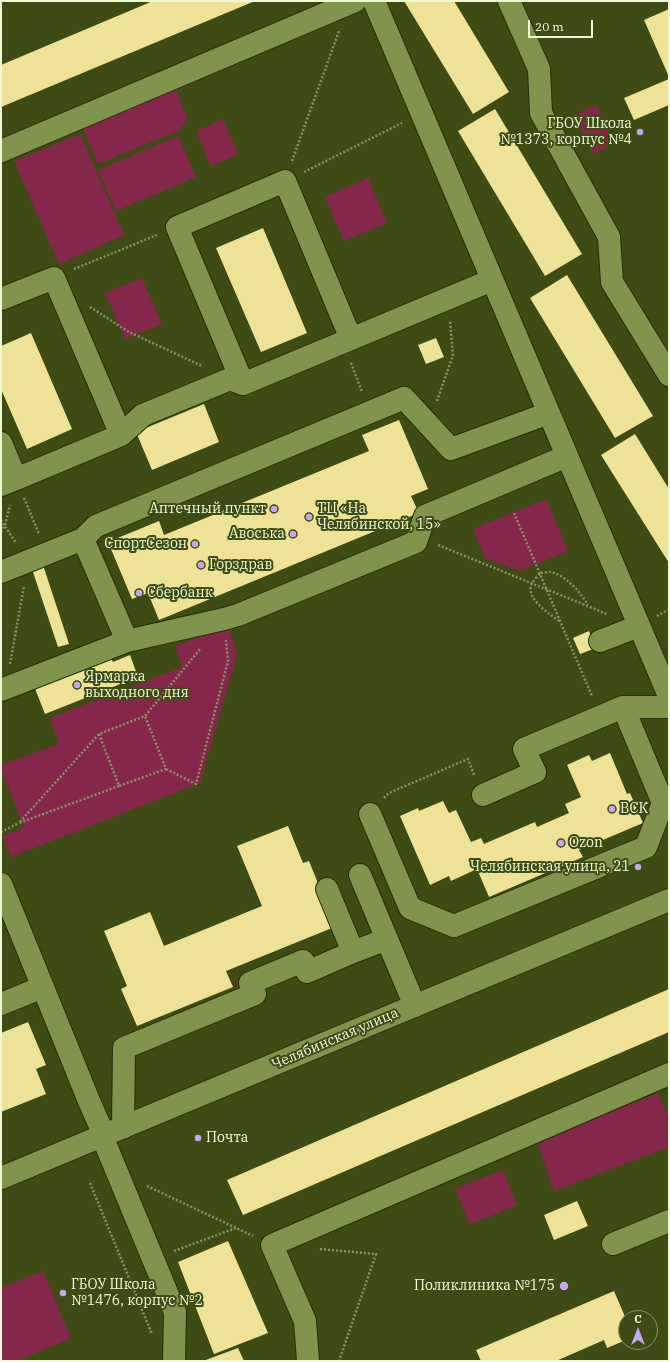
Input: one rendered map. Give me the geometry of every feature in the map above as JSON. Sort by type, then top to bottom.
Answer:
[{"type":"street","points":[[374,1],[669,696]]},
{"type":"street","points":[[509,1],[539,69],[541,113],[608,237],[612,282],[669,375]]},
{"type":"street","points":[[1,151],[352,2]]},
{"type":"street","points":[[236,381],[177,227],[285,181],[346,341]]},
{"type":"street","points":[[1,299],[54,278],[121,435]]},
{"type":"street","points":[[1,443],[9,482],[121,435],[143,415],[346,341],[492,280]]},
{"type":"street","points":[[1,572],[83,539],[96,526],[404,398],[451,449],[549,413]]},
{"type":"street","points":[[4,689],[127,641],[224,619],[416,542],[425,516],[567,456]]},
{"type":"street","points":[[83,539],[127,641]]},
{"type":"street","points":[[600,641],[639,626]]},
{"type":"street","points":[[370,814],[410,908],[454,926],[646,847],[663,803],[623,707]]},
{"type":"street","points":[[483,795],[535,772],[524,749],[623,707],[669,707]]},
{"type":"street","points":[[360,875],[415,1006]]},
{"type":"street","points":[[1,884],[43,987],[65,1023],[89,1101],[110,1133]]},
{"type":"street","points":[[327,889],[353,952]]},
{"type":"street","name":"Челябинская улица","points":[[1,1178],[669,900]]},
{"type":"street","points":[[174,1361],[175,1312],[116,1172],[110,1133],[124,1048],[255,994],[250,983],[303,961],[307,972],[387,939]]},
{"type":"street","points":[[1,1004],[43,987]]},
{"type":"street","points":[[308,1361],[305,1321],[272,1245],[669,1074]]},
{"type":"street","points":[[613,1244],[669,1221]]},
{"type":"path","points":[[285,181],[352,2]]},
{"type":"path","points":[[285,181],[422,113]]},
{"type":"path","points":[[54,278],[177,227]]},
{"type":"path","points":[[428,424],[453,355],[448,298]]},
{"type":"path","points":[[89,306],[129,332],[236,381]]},
{"type":"path","points":[[346,341],[371,412]]},
{"type":"path","points":[[4,689],[38,557],[9,482]]},
{"type":"path","points":[[514,513],[590,691]]},
{"type":"path","points":[[1,520],[38,557]]},
{"type":"path","points":[[418,538],[639,626]]},
{"type":"path","points":[[561,622],[543,609],[532,596],[532,583],[540,573],[550,572],[562,577],[582,595],[588,606]]},
{"type":"path","points":[[19,823],[99,734],[145,716],[224,619]]},
{"type":"path","points":[[145,716],[166,769],[196,784],[228,661],[224,619]]},
{"type":"path","points":[[99,734],[120,786]]},
{"type":"path","points":[[370,814],[389,793],[468,759],[483,795]]},
{"type":"path","points":[[1,832],[19,823],[166,769]]},
{"type":"path","points":[[116,1172],[272,1245]]},
{"type":"path","points":[[90,1183],[152,1334]]},
{"type":"path","points":[[152,1258],[236,1228]]},
{"type":"path","points":[[317,1249],[376,1254],[339,1361]]},
{"type":"shaded area","points":[[175,87],[187,118],[180,130],[98,164],[82,126]]},
{"type":"shaded area","points":[[597,105],[614,144],[592,154],[575,115]]},
{"type":"shaded area","points":[[223,119],[238,154],[211,166],[196,131]]},
{"type":"shaded area","points":[[80,134],[124,235],[59,264],[14,161]]},
{"type":"shaded area","points":[[178,136],[196,177],[116,211],[98,170]]},
{"type":"shaded area","points":[[368,178],[387,223],[344,241],[325,197]]},
{"type":"shaded area","points":[[142,278],[162,324],[125,339],[105,293]]},
{"type":"shaded area","points":[[546,499],[568,551],[519,571],[485,558],[473,529]]},
{"type":"shaded area","points":[[228,626],[237,654],[200,783],[11,857],[3,836],[24,827],[1,769],[1,765],[59,744],[50,718],[182,667],[175,646]]},
{"type":"shaded area","points":[[658,1093],[669,1119],[669,1147],[554,1191],[537,1141]]},
{"type":"shaded area","points":[[503,1170],[517,1205],[470,1224],[455,1189]]},
{"type":"shaded area","points":[[43,1271],[71,1338],[17,1361],[1,1361],[1,1288]]},
{"type":"building","points":[[153,1],[255,1],[1,107],[1,65]]},
{"type":"building","points":[[404,1],[454,1],[509,92],[473,114]]},
{"type":"building","points":[[669,9],[669,77],[644,20]]},
{"type":"building","points":[[669,79],[669,105],[634,120],[624,98]]},
{"type":"building","points":[[495,109],[582,254],[545,276],[458,131]]},
{"type":"building","points":[[263,228],[307,333],[261,352],[216,248]]},
{"type":"building","points":[[567,275],[653,416],[615,438],[530,298]]},
{"type":"building","points":[[31,333],[72,429],[27,449],[1,389],[1,346]]},
{"type":"building","points":[[436,338],[444,357],[426,364],[418,345]]},
{"type":"building","points":[[204,404],[219,442],[152,470],[136,432]]},
{"type":"building","name":"ТЦ «На Челябинской, 15»","points":[[399,420],[428,489],[411,496],[419,513],[159,620],[148,593],[132,599],[108,542],[159,521],[164,535],[369,451],[362,435]]},
{"type":"building","points":[[635,434],[669,489],[669,563],[601,455]]},
{"type":"building","points":[[43,565],[69,644],[58,647],[32,569]]},
{"type":"building","points":[[589,631],[596,648],[580,654],[573,638]]},
{"type":"building","points":[[108,652],[113,662],[130,655],[138,677],[45,714],[32,681]]},
{"type":"building","points":[[610,753],[627,794],[630,793],[643,823],[579,850],[583,857],[489,897],[477,869],[451,881],[449,876],[430,885],[400,816],[418,808],[419,811],[443,801],[449,813],[456,810],[471,842],[481,838],[484,844],[535,822],[537,827],[569,813],[565,804],[581,797],[567,765],[589,755],[592,761]]},
{"type":"building","points":[[288,826],[303,863],[309,861],[322,893],[332,928],[226,971],[233,987],[137,1026],[121,989],[127,986],[104,931],[150,912],[164,946],[262,906],[237,846]]},
{"type":"building","points":[[669,989],[669,1032],[243,1215],[227,1180]]},
{"type":"building","points":[[28,1022],[46,1065],[36,1069],[46,1094],[1,1112],[1,1033]]},
{"type":"building","points":[[577,1201],[588,1226],[554,1240],[544,1215]]},
{"type":"building","points":[[228,1241],[268,1333],[214,1354],[178,1262]]},
{"type":"building","points":[[614,1291],[622,1310],[618,1310],[618,1343],[607,1348],[604,1340],[556,1361],[481,1361],[476,1350]]},
{"type":"building","points":[[238,1348],[244,1361],[203,1361]]},
{"type":"place","name":"ГБОУ Школа №1373, корпус №4","points":[[640,132]]},
{"type":"place","name":"Аптечный пункт","points":[[274,509]]},
{"type":"place","name":"ТЦ «На Челябинской, 15»","points":[[309,517]]},
{"type":"place","name":"Авоська","points":[[293,534]]},
{"type":"place","name":"СпортСезон","points":[[195,544]]},
{"type":"place","name":"Горздрав","points":[[201,565]]},
{"type":"place","name":"Сбербанк","points":[[139,593]]},
{"type":"place","name":"Ярмарка выходного дня","points":[[77,685]]},
{"type":"place","name":"ВСК","points":[[612,809]]},
{"type":"place","name":"Ozon","points":[[561,843]]},
{"type":"place","name":"Челябинская улица, 21","points":[[638,867]]},
{"type":"place","name":"Почта","points":[[198,1138]]},
{"type":"place","name":"Поликлиника №175","points":[[564,1286]]},
{"type":"place","name":"ГБОУ Школа №1476, корпус №2","points":[[63,1293]]}]
